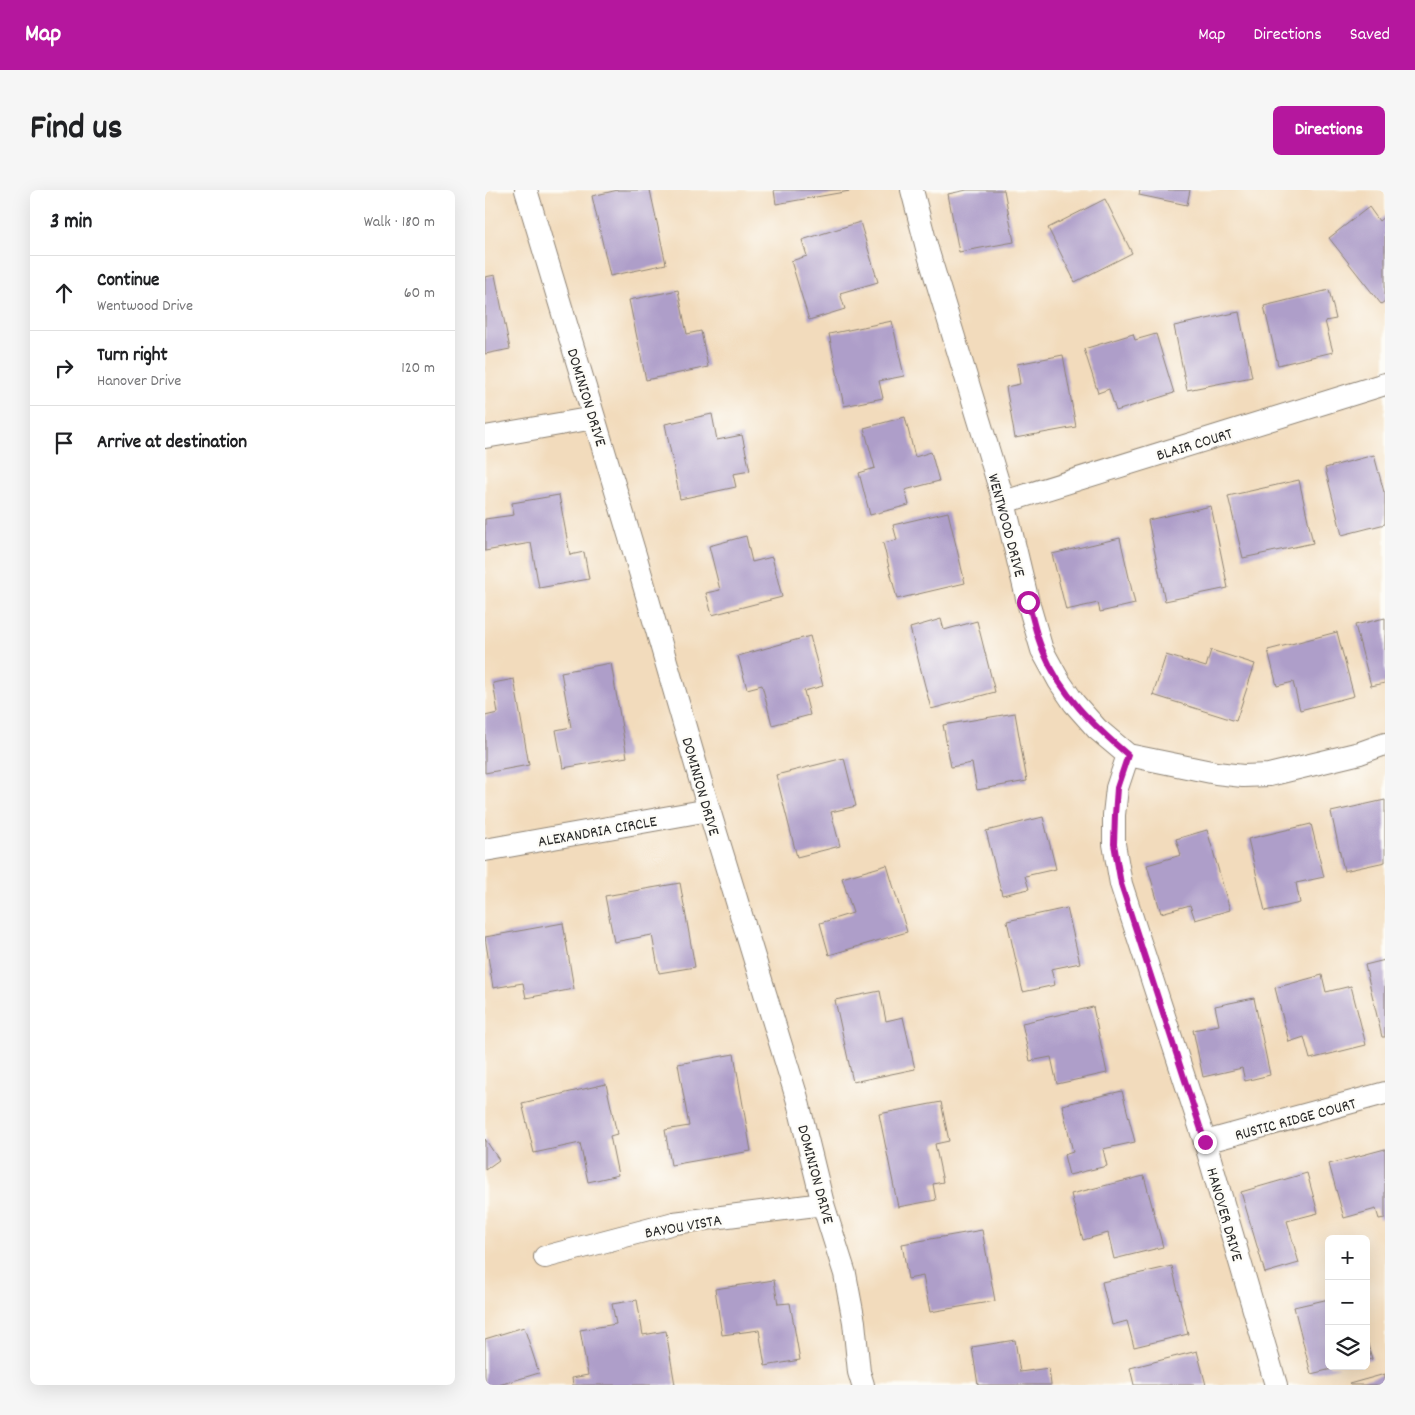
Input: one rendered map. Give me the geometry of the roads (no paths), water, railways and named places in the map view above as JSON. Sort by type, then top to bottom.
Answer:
[{"type":"street","name":"DOMINION DRIVE","points":[[525,190],[636,558],[709,810],[797,1098],[823,1204],[845,1274],[854,1322],[859,1372],[863,1385]]},
{"type":"street","name":"WENTWOOD DRIVE","points":[[911,190],[1003,502],[1042,650],[1074,703],[1097,729],[1128,755],[1216,773],[1243,776],[1269,775],[1360,753],[1385,744]]},
{"type":"street","name":"BLAIR COURT","points":[[1003,502],[1385,384]]},
{"type":"street","points":[[485,437],[594,418]]},
{"type":"street","name":"HANOVER DRIVE","points":[[1128,755],[1117,788],[1115,815],[1114,844],[1121,884],[1205,1142],[1276,1385]]},
{"type":"street","name":"ALEXANDRIA CIRCLE","points":[[485,850],[709,810]]},
{"type":"street","name":"RUSTIC RIDGE COURT","points":[[1205,1142],[1385,1093]]},
{"type":"street","name":"BAYOU VISTA","points":[[545,1257],[673,1223],[823,1204]]}]
